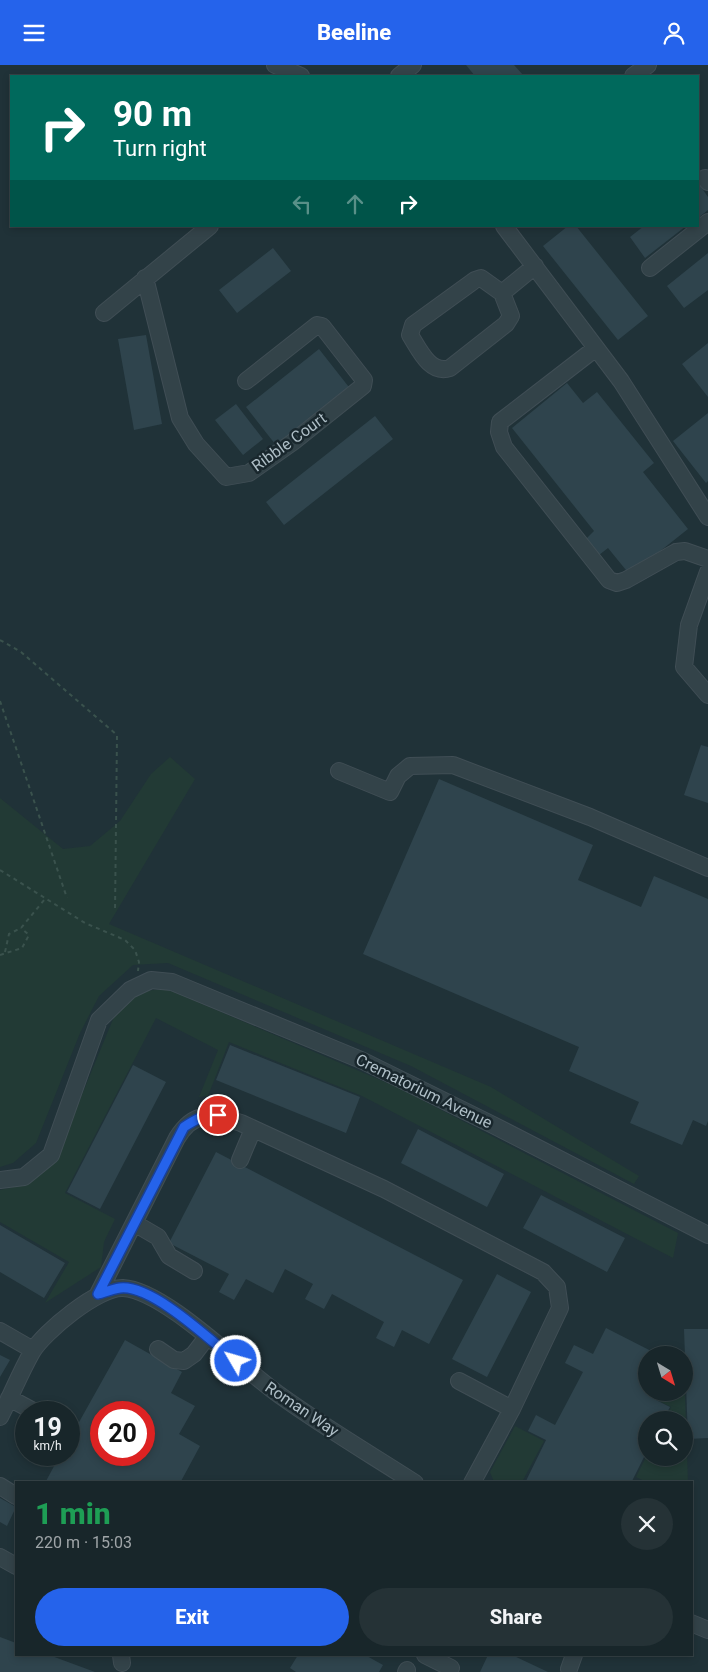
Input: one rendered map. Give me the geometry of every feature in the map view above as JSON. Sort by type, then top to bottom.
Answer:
[{"type":"lane","points":[[275,65],[299,75]]},
{"type":"lane","points":[[400,75],[413,65]]},
{"type":"lane","points":[[634,75],[648,65]]},
{"type":"lane","points":[[650,268],[708,222]]},
{"type":"lane","points":[[104,313],[209,227]]},
{"type":"lane","points":[[505,227],[621,381],[708,517]]},
{"type":"lane","points":[[502,293],[534,266]]},
{"type":"lane","name":"Ribble Court","points":[[145,278],[180,418],[196,444],[226,477],[249,473],[286,447],[363,386],[364,380],[322,326],[317,325],[246,381]]},
{"type":"lane","points":[[481,278],[502,293],[511,316],[506,324],[450,368],[444,371],[431,366],[410,335],[413,325],[475,280],[481,278]]},
{"type":"lane","points":[[596,348],[500,422],[499,432],[504,447],[609,580],[617,583],[626,580],[676,551],[685,551],[708,559]]},
{"type":"lane","points":[[708,572],[689,625],[684,667],[708,695]]},
{"type":"lane","points":[[339,771],[390,791],[398,776],[410,766],[452,765],[590,817],[708,868]]},
{"type":"lane","name":"Crematorium Avenue","points":[[130,990],[151,980],[172,982],[361,1060],[708,1235]]},
{"type":"lane","points":[[0,1180],[24,1177],[51,1155],[99,1020],[130,990]]},
{"type":"lane","points":[[98,1294],[184,1127],[201,1117],[218,1115],[253,1129],[410,1203],[543,1272],[557,1287],[560,1308],[512,1409],[473,1481]]},
{"type":"lane","points":[[240,1160],[253,1129]]},
{"type":"lane","points":[[134,1223],[158,1237],[169,1256],[194,1271]]},
{"type":"lane","name":"Roman Way","points":[[0,1417],[33,1350],[68,1315],[98,1294],[122,1287],[144,1293],[165,1304],[280,1396],[412,1481]]},
{"type":"lane","points":[[0,1331],[33,1350]]},
{"type":"lane","points":[[158,1349],[174,1360],[184,1361],[194,1354],[207,1337]]},
{"type":"lane","points":[[459,1381],[512,1409]]},
{"type":"lane","points":[[9,1398],[15,1401]]},
{"type":"lane","points":[[0,1486],[15,1495]]},
{"type":"lane","points":[[0,1557],[15,1565]]},
{"type":"lane","points":[[0,1557],[2,1565],[0,1570]]},
{"type":"lane","points":[[693,1624],[708,1629]]},
{"type":"lane","points":[[428,1656],[453,1665]]},
{"type":"path","points":[[0,640],[21,652],[117,735],[115,912]]},
{"type":"path","points":[[0,701],[67,898]]},
{"type":"path","points":[[0,870],[85,923],[126,940],[136,950],[139,963],[130,990]]},
{"type":"path","points":[[5,952],[9,934],[21,928],[45,899]]},
{"type":"path","points":[[0,955],[22,948],[29,935],[21,928]]},
{"type":"green space","points":[[170,757],[195,779],[109,924],[491,1087],[639,1176],[634,1184],[411,1066],[168,963],[133,965],[99,996],[80,1033],[36,1143],[13,1163],[0,1167],[0,798],[63,849],[90,846],[120,821],[151,774]]},
{"type":"green space","points":[[167,989],[399,1088],[678,1233],[673,1258],[362,1096],[229,1042],[208,1096],[199,1097],[218,1050],[156,1018],[65,1193],[115,1219],[104,1242],[101,1267],[45,1303],[69,1262],[0,1222],[0,1190],[23,1185],[55,1160],[116,1012],[140,991]]},
{"type":"green space","points":[[659,1401],[685,1401],[686,1411],[669,1411],[671,1407]]},
{"type":"green space","points":[[515,1426],[544,1441],[523,1481],[494,1481],[490,1472]]},
{"type":"green space","points":[[642,1466],[687,1466],[688,1481],[644,1481],[636,1477]]},
{"type":"building","points":[[466,65],[514,65],[523,75],[474,75]]},
{"type":"building","points":[[699,184],[708,197],[708,210],[699,217]]},
{"type":"building","points":[[567,227],[577,227],[648,316],[618,340],[543,246]]},
{"type":"building","points":[[643,227],[685,227],[645,258],[630,237]]},
{"type":"building","points":[[273,248],[291,271],[237,313],[219,290]]},
{"type":"building","points":[[708,253],[708,290],[684,308],[667,286]]},
{"type":"building","points":[[146,335],[162,424],[134,430],[118,339]]},
{"type":"building","points":[[708,343],[708,397],[682,364]]},
{"type":"building","points":[[319,349],[352,391],[279,449],[246,407]]},
{"type":"building","points":[[567,383],[583,403],[597,392],[654,463],[643,472],[688,529],[630,575],[608,548],[599,555],[586,539],[594,531],[512,428]]},
{"type":"building","points":[[236,404],[263,439],[243,455],[215,420]]},
{"type":"building","points":[[708,413],[708,481],[706,483],[673,441]]},
{"type":"building","points":[[375,416],[393,439],[284,525],[266,502]]},
{"type":"building","points":[[701,745],[708,747],[708,803],[684,795]]},
{"type":"building","points":[[439,779],[593,845],[578,880],[641,907],[654,876],[708,899],[708,1121],[706,1126],[693,1120],[682,1145],[630,1123],[639,1102],[569,1071],[579,1047],[363,954]]},
{"type":"building","points":[[230,1045],[360,1097],[346,1133],[216,1080]]},
{"type":"building","points":[[133,1065],[166,1082],[100,1209],[67,1192]]},
{"type":"building","points":[[418,1129],[504,1174],[487,1207],[401,1163]]},
{"type":"building","points":[[216,1152],[463,1280],[429,1344],[402,1330],[394,1347],[376,1338],[384,1322],[332,1294],[324,1309],[305,1299],[313,1284],[285,1269],[273,1293],[246,1279],[234,1300],[219,1292],[229,1274],[169,1243]]},
{"type":"building","points":[[541,1195],[625,1238],[607,1272],[523,1228]]},
{"type":"building","points":[[0,1225],[65,1263],[44,1298],[0,1272]]},
{"type":"building","points":[[497,1274],[531,1292],[487,1377],[452,1359]]},
{"type":"building","points":[[606,1328],[641,1346],[638,1346],[638,1401],[658,1401],[670,1407],[668,1411],[638,1411],[640,1466],[632,1481],[526,1481],[546,1440],[528,1431],[536,1415],[555,1425],[583,1372],[565,1363],[574,1345],[593,1354]]},
{"type":"building","points":[[684,1329],[708,1329],[708,1438],[693,1439],[693,1411],[687,1411],[687,1401],[693,1401],[693,1346],[685,1346]]},
{"type":"building","points":[[125,1340],[182,1372],[171,1393],[195,1406],[179,1434],[200,1446],[181,1481],[46,1481],[54,1466],[80,1466],[80,1420],[90,1402],[90,1466],[155,1466],[155,1401],[91,1401]]},
{"type":"building","points":[[0,1355],[10,1360],[0,1377]]},
{"type":"building","points":[[0,1498],[15,1506],[15,1509],[7,1526],[0,1522]]},
{"type":"building","points":[[0,1637],[15,1643],[15,1656],[52,1656],[95,1672],[0,1672]]},
{"type":"building","points":[[297,1656],[367,1656],[383,1665],[379,1672],[296,1672],[290,1668]]},
{"type":"building","points":[[488,1656],[514,1656],[548,1672],[480,1672]]},
{"type":"route","points":[[218,1115],[206,1115],[184,1127],[98,1294],[122,1287],[144,1293],[165,1304],[236,1361]]}]
